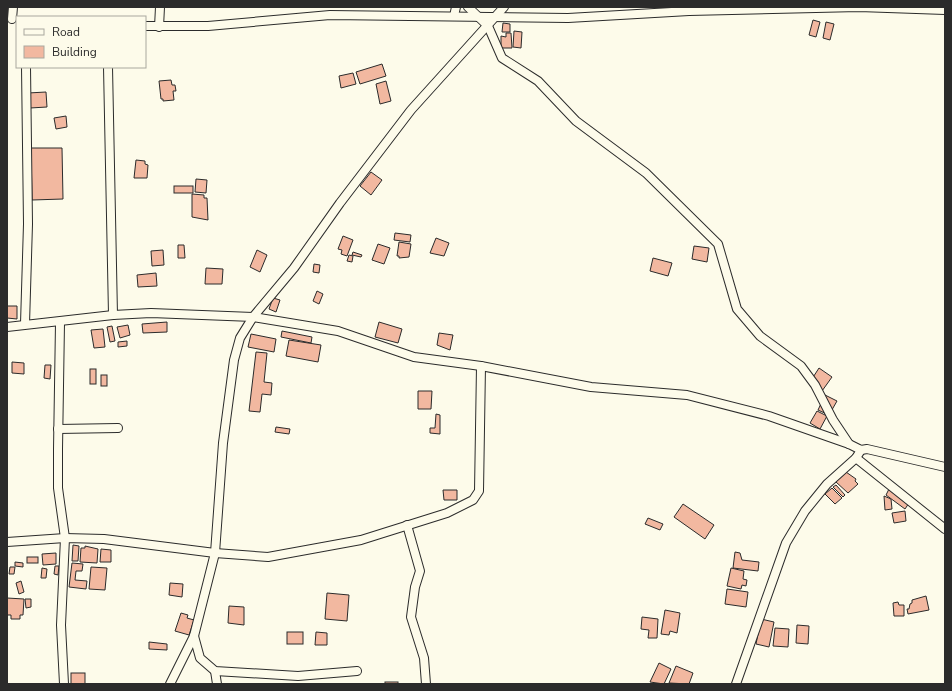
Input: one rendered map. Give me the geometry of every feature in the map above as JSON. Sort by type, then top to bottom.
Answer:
[{"type":"street","points":[[12,19],[13,7]]},
{"type":"street","points":[[159,27],[160,7]]},
{"type":"street","points":[[319,7],[320,16]]},
{"type":"street","points":[[454,16],[456,7]]},
{"type":"street","points":[[468,7],[475,16],[488,26],[502,58],[538,81],[576,121],[646,173],[718,244],[737,309],[760,336],[801,366],[815,385],[833,420],[849,444]]},
{"type":"street","points":[[170,684],[194,636],[215,553],[223,443],[234,360],[240,338],[253,317],[294,268],[340,203],[411,110],[504,7]]},
{"type":"street","points":[[146,26],[208,26],[320,16],[496,16],[568,18],[689,11],[859,7],[945,10]]},
{"type":"street","points":[[25,324],[28,224],[26,68]]},
{"type":"street","points":[[108,68],[113,315]]},
{"type":"street","points":[[7,327],[113,315],[151,313],[253,317],[338,331],[414,357],[481,366],[591,387],[687,395],[769,416],[849,444],[861,450],[867,449],[945,467]]},
{"type":"street","points":[[60,322],[58,488],[65,538],[61,625],[64,684]]},
{"type":"street","points":[[7,542],[65,538],[104,539],[250,557],[286,555],[361,540],[447,513],[473,500],[479,491],[481,366]]},
{"type":"street","points":[[58,430],[118,428]]},
{"type":"street","points":[[736,684],[786,543],[805,511],[823,489],[856,458],[861,450]]},
{"type":"street","points":[[856,458],[945,529]]},
{"type":"street","points":[[407,526],[420,571],[415,587],[411,617],[424,658],[426,684]]},
{"type":"street","points":[[194,636],[200,658],[215,671],[298,676],[357,671]]},
{"type":"street","points":[[215,671],[217,684]]},
{"type":"building","points":[[813,20],[820,22],[816,37],[809,35]]},
{"type":"building","points":[[826,22],[834,24],[830,40],[823,38]]},
{"type":"building","points":[[503,23],[510,24],[510,32],[502,32]]},
{"type":"building","points":[[514,31],[522,32],[521,48],[513,47]]},
{"type":"building","points":[[506,33],[511,33],[512,48],[501,48],[501,36],[506,37]]},
{"type":"building","points":[[382,64],[386,76],[360,84],[356,72]]},
{"type":"building","points":[[353,73],[356,84],[341,88],[339,76]]},
{"type":"building","points":[[171,80],[172,85],[175,85],[176,91],[173,91],[174,100],[163,101],[163,99],[161,99],[159,81]]},
{"type":"building","points":[[386,81],[391,101],[380,104],[376,84]]},
{"type":"building","points":[[46,92],[47,107],[30,108],[28,93]]},
{"type":"building","points":[[66,116],[67,127],[56,129],[54,118]]},
{"type":"building","points":[[31,148],[62,148],[63,199],[32,200]]},
{"type":"building","points":[[136,160],[145,161],[145,164],[148,165],[147,178],[134,178]]},
{"type":"building","points":[[371,172],[382,180],[371,195],[360,186]]},
{"type":"building","points":[[196,179],[207,180],[206,193],[195,192]]},
{"type":"building","points":[[174,186],[193,186],[193,193],[174,193]]},
{"type":"building","points":[[192,194],[204,195],[204,198],[207,198],[208,220],[192,217]]},
{"type":"building","points":[[395,233],[411,235],[410,242],[394,240]]},
{"type":"building","points":[[343,236],[353,240],[347,256],[341,254],[342,250],[338,249]]},
{"type":"building","points":[[436,238],[449,243],[444,256],[430,253]]},
{"type":"building","points":[[399,242],[411,244],[409,257],[399,258],[399,256],[397,256]]},
{"type":"building","points":[[378,244],[390,248],[384,264],[372,260]]},
{"type":"building","points":[[178,245],[184,245],[185,258],[178,258]]},
{"type":"building","points":[[694,246],[709,248],[707,262],[692,259]]},
{"type":"building","points":[[163,250],[164,265],[152,266],[151,251]]},
{"type":"building","points":[[257,250],[267,255],[260,272],[250,267]]},
{"type":"building","points":[[353,252],[362,255],[361,257],[352,255]]},
{"type":"building","points":[[349,255],[353,256],[352,262],[347,261]]},
{"type":"building","points":[[653,258],[672,263],[668,276],[650,271]]},
{"type":"building","points":[[314,264],[320,265],[319,273],[313,272]]},
{"type":"building","points":[[206,268],[223,269],[222,284],[205,284]]},
{"type":"building","points":[[156,273],[157,286],[138,287],[137,275]]},
{"type":"building","points":[[317,291],[323,294],[319,304],[313,301]]},
{"type":"building","points":[[273,298],[280,300],[276,312],[269,309]]},
{"type":"building","points":[[7,306],[17,306],[17,319],[7,318]]},
{"type":"building","points":[[167,322],[167,332],[143,333],[142,324]]},
{"type":"building","points":[[379,322],[402,329],[398,343],[375,337]]},
{"type":"building","points":[[128,325],[130,335],[120,338],[117,327]]},
{"type":"building","points":[[112,326],[115,341],[110,342],[107,327]]},
{"type":"building","points":[[103,329],[105,347],[94,348],[91,330]]},
{"type":"building","points":[[282,331],[312,337],[311,343],[281,337]]},
{"type":"building","points":[[439,333],[453,335],[450,350],[437,345]]},
{"type":"building","points":[[251,334],[276,339],[274,352],[248,347]]},
{"type":"building","points":[[289,340],[321,345],[318,362],[286,356]]},
{"type":"building","points":[[127,341],[127,346],[118,347],[118,342]]},
{"type":"building","points":[[256,352],[267,353],[264,382],[272,383],[271,395],[262,394],[260,412],[249,411]]},
{"type":"building","points":[[12,362],[24,363],[24,374],[12,373]]},
{"type":"building","points":[[45,365],[51,365],[50,379],[44,378]]},
{"type":"building","points":[[819,368],[832,377],[822,391],[810,382]]},
{"type":"building","points":[[90,369],[96,369],[96,384],[90,384]]},
{"type":"building","points":[[101,375],[107,375],[107,386],[101,386]]},
{"type":"building","points":[[418,391],[432,391],[431,409],[418,409]]},
{"type":"building","points":[[825,395],[837,401],[829,415],[818,410]]},
{"type":"building","points":[[817,411],[827,416],[820,429],[810,423]]},
{"type":"building","points":[[436,414],[440,415],[440,434],[430,433],[430,428],[435,428]]},
{"type":"building","points":[[276,427],[290,429],[289,434],[275,432]]},
{"type":"building","points":[[846,472],[856,479],[855,481],[858,484],[848,493],[836,482]]},
{"type":"building","points":[[836,485],[845,495],[843,497],[833,487]]},
{"type":"building","points":[[832,488],[842,498],[835,504],[825,494]]},
{"type":"building","points":[[889,489],[909,503],[905,509],[886,495]]},
{"type":"building","points":[[443,490],[457,490],[457,500],[444,500]]},
{"type":"building","points":[[884,496],[891,499],[892,509],[885,510]]},
{"type":"building","points":[[683,504],[714,525],[705,539],[674,517]]},
{"type":"building","points":[[905,511],[906,521],[894,523],[892,513]]},
{"type":"building","points":[[648,518],[663,524],[660,530],[645,524]]},
{"type":"building","points":[[73,545],[79,546],[78,561],[72,561]]},
{"type":"building","points":[[85,546],[98,549],[97,563],[80,562],[81,548],[85,548]]},
{"type":"building","points":[[101,549],[111,550],[111,562],[100,562]]},
{"type":"building","points":[[735,552],[740,553],[742,560],[759,562],[758,571],[733,568]]},
{"type":"building","points":[[56,553],[56,564],[43,565],[42,554]]},
{"type":"building","points":[[27,557],[38,557],[38,563],[27,563]]},
{"type":"building","points":[[15,562],[23,563],[23,567],[15,566]]},
{"type":"building","points":[[72,563],[83,564],[82,571],[76,571],[75,580],[87,581],[86,589],[69,587]]},
{"type":"building","points":[[55,566],[59,566],[58,575],[54,574]]},
{"type":"building","points":[[10,567],[15,567],[14,574],[9,574]]},
{"type":"building","points":[[91,567],[107,568],[105,590],[89,589]]},
{"type":"building","points":[[42,568],[47,569],[46,578],[41,578]]},
{"type":"building","points":[[731,568],[744,571],[743,579],[747,580],[746,586],[742,585],[741,589],[727,586]]},
{"type":"building","points":[[21,581],[24,592],[19,594],[16,583]]},
{"type":"building","points":[[170,583],[183,584],[182,597],[169,595]]},
{"type":"building","points":[[727,589],[748,592],[746,607],[725,604]]},
{"type":"building","points":[[327,593],[349,595],[347,621],[325,619]]},
{"type":"building","points":[[926,596],[929,610],[908,614],[907,609],[909,609],[912,600]]},
{"type":"building","points":[[7,598],[24,599],[23,615],[20,615],[20,619],[11,619],[11,615],[7,615]]},
{"type":"building","points":[[25,599],[31,599],[31,607],[26,608]]},
{"type":"building","points":[[898,602],[899,605],[904,605],[904,616],[894,616],[893,603]]},
{"type":"building","points":[[229,606],[244,607],[244,625],[228,623]]},
{"type":"building","points":[[665,610],[680,613],[677,633],[670,631],[669,635],[661,634]]},
{"type":"building","points":[[181,613],[188,615],[187,618],[194,620],[189,635],[175,631]]},
{"type":"building","points":[[642,617],[658,619],[657,638],[648,638],[649,630],[641,629]]},
{"type":"building","points":[[761,619],[774,622],[769,647],[756,644]]},
{"type":"building","points":[[797,625],[809,626],[808,644],[796,643]]},
{"type":"building","points":[[775,628],[789,629],[788,647],[773,646]]},
{"type":"building","points":[[287,632],[303,632],[303,644],[287,644]]},
{"type":"building","points":[[316,632],[327,633],[327,645],[315,645]]},
{"type":"building","points":[[149,642],[167,644],[167,650],[149,649]]},
{"type":"building","points":[[659,663],[671,669],[664,684],[650,682]]},
{"type":"building","points":[[676,666],[693,673],[689,684],[669,683]]},
{"type":"building","points":[[71,673],[85,673],[85,684],[71,684]]},
{"type":"building","points":[[385,682],[398,682],[398,684],[385,684]]}]
